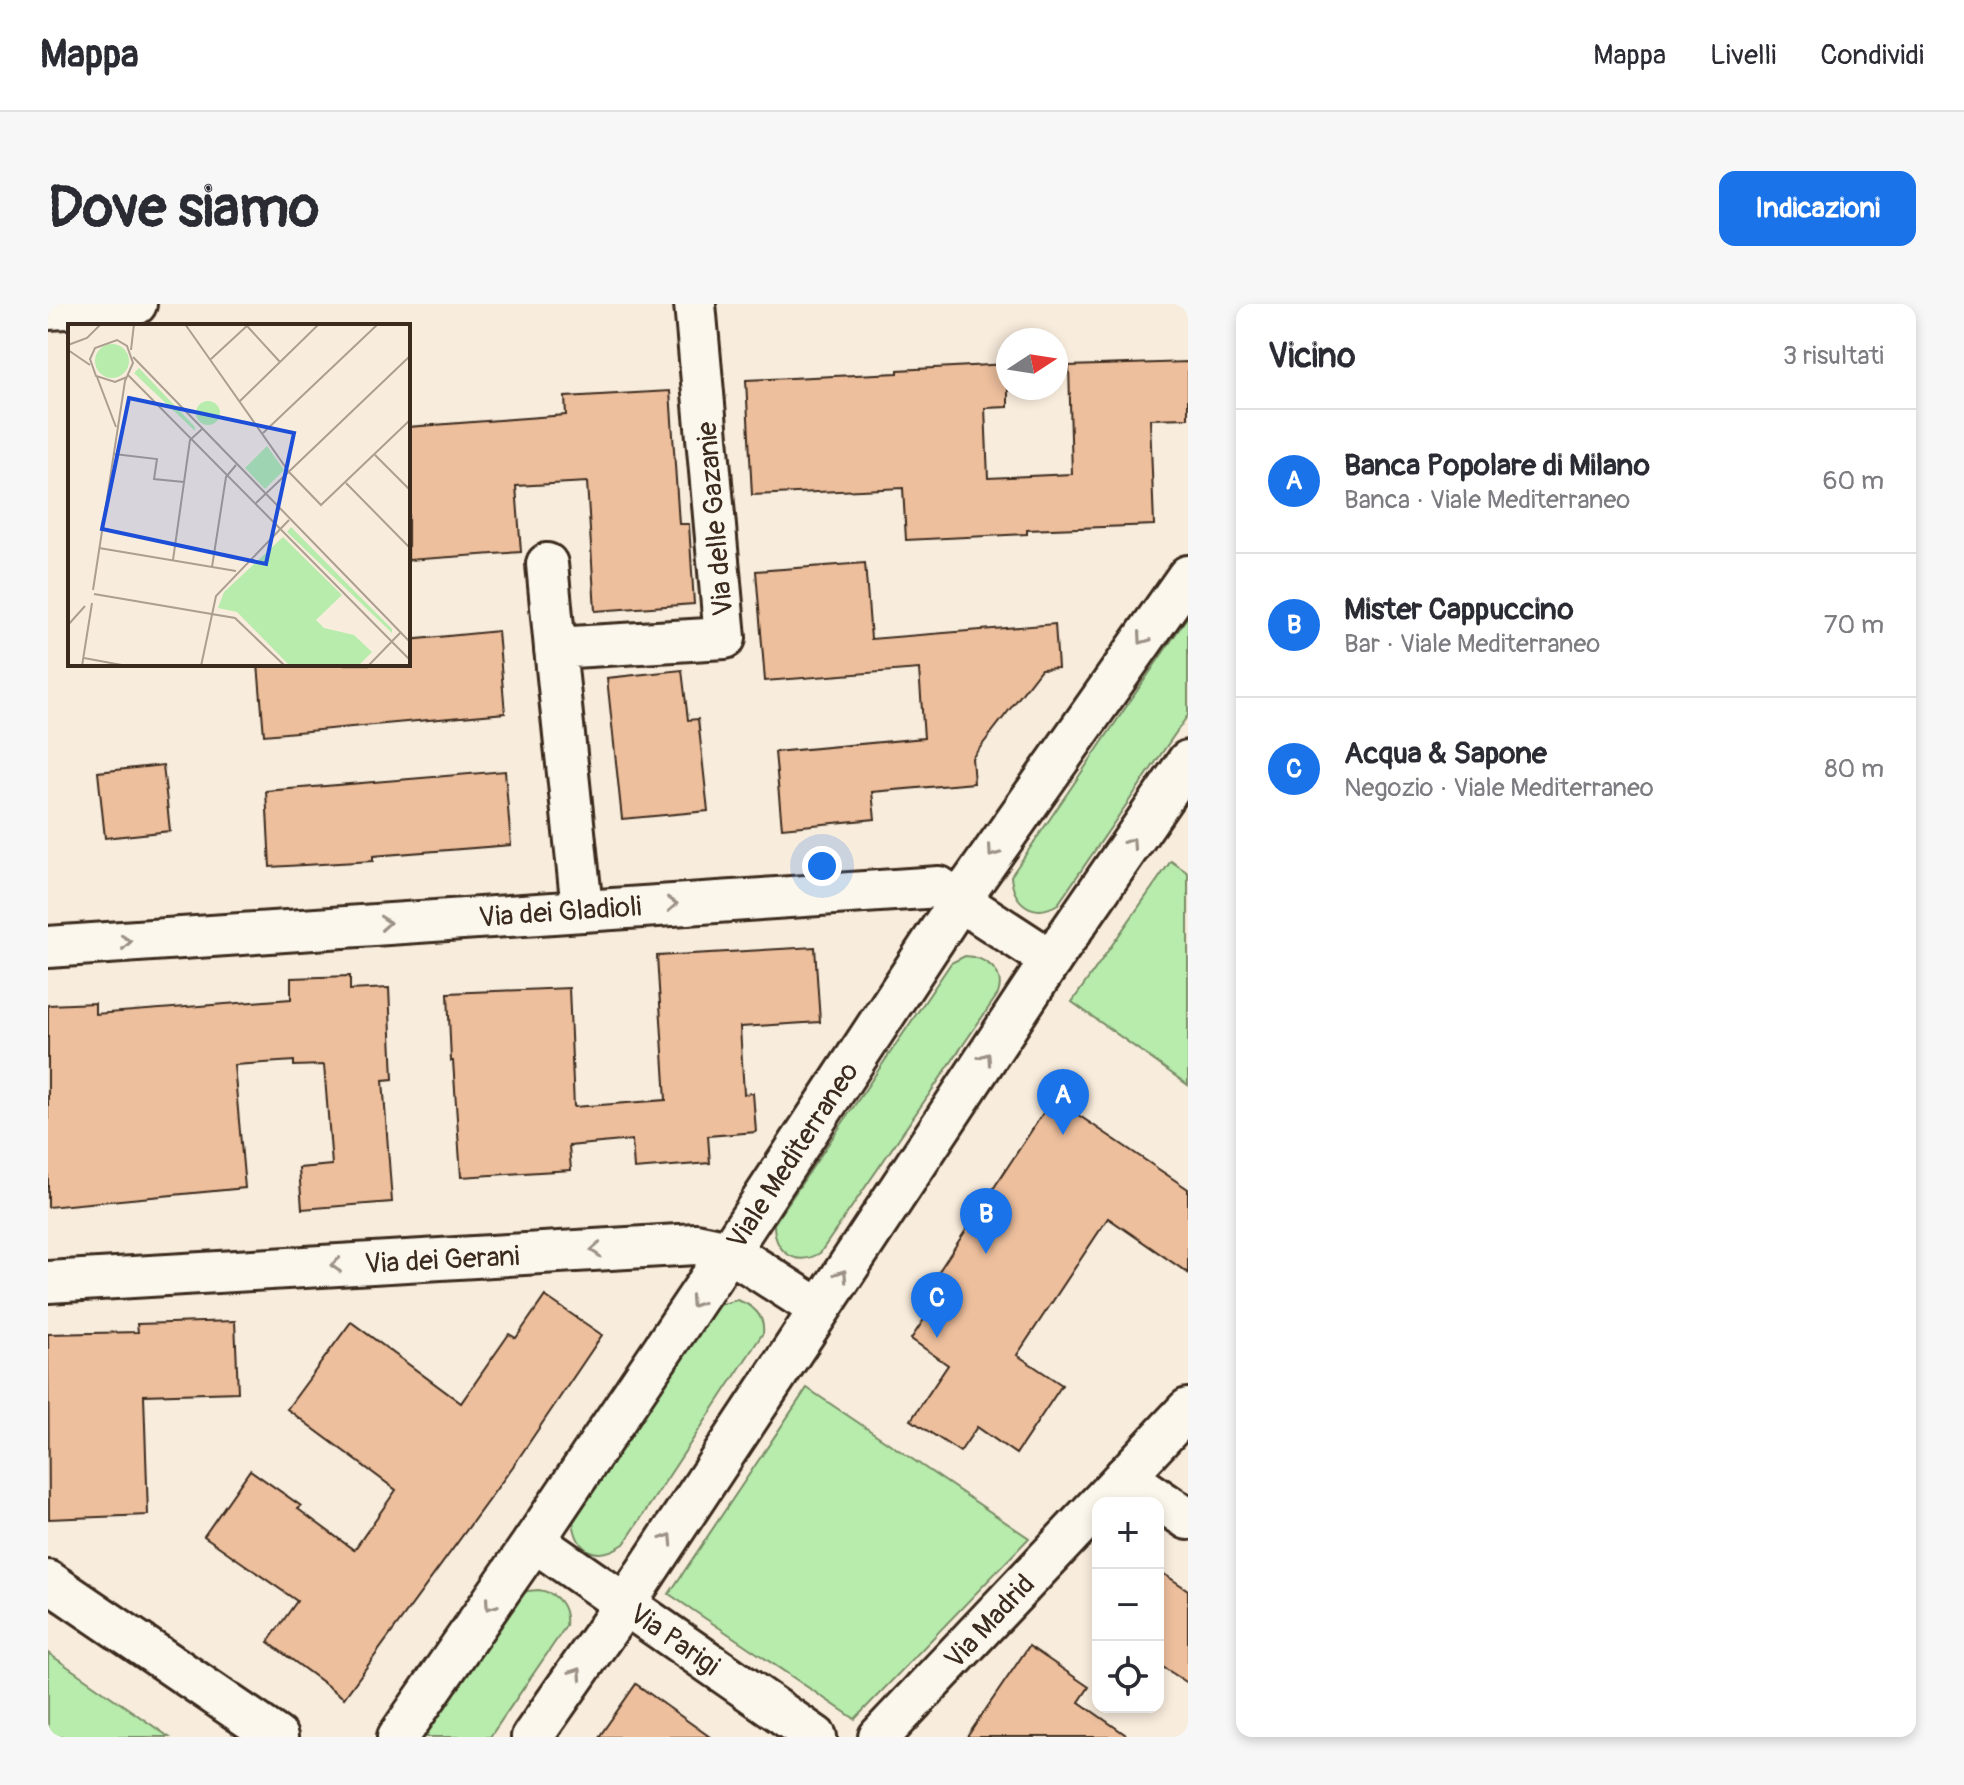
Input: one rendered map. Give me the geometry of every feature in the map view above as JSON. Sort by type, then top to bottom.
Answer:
[{"type":"street","points":[[48,309],[136,304]]},
{"type":"street","name":"Via delle Gazanie","points":[[555,648],[725,638],[695,304]]},
{"type":"street","points":[[547,564],[582,909]]},
{"type":"street","name":"Viale Mediterraneo","points":[[398,1737],[729,1251],[960,900],[1188,576]]},
{"type":"street","points":[[532,1737],[625,1604],[1051,960],[1188,761]]},
{"type":"street","name":"Via dei Gladioli","points":[[48,947],[939,887],[1051,960]]},
{"type":"street","name":"Via dei Gerani","points":[[48,1282],[696,1244],[729,1251],[819,1309]]},
{"type":"street","name":"Via Madrid","points":[[879,1737],[1188,1409]]},
{"type":"street","points":[[1108,1495],[1188,1519]]},
{"type":"street","name":"Via Parigi","points":[[534,1541],[816,1737]]},
{"type":"street","points":[[48,1581],[277,1737]]},
{"type":"green space","points":[[1188,616],[1188,715],[1058,904],[1040,910],[1026,906],[1016,894],[1011,876]]},
{"type":"green space","points":[[1171,861],[1188,873],[1188,1085],[1072,1002]]},
{"type":"green space","points":[[965,956],[980,959],[992,967],[999,978],[998,994],[820,1253],[802,1259],[794,1258],[782,1249],[774,1224],[951,963]]},
{"type":"green space","points":[[737,1300],[757,1312],[763,1333],[624,1544],[606,1552],[590,1551],[579,1541],[573,1521],[718,1305]]},
{"type":"green space","points":[[807,1388],[1029,1538],[855,1719],[669,1594]]},
{"type":"green space","points":[[539,1590],[552,1594],[560,1602],[566,1626],[490,1737],[423,1737],[519,1598],[527,1591]]},
{"type":"green space","points":[[48,1653],[169,1737],[48,1737]]},
{"type":"building","points":[[1188,362],[1188,418],[1150,419],[1154,525],[1027,530],[1027,534],[906,540],[903,488],[752,495],[746,380],[996,365],[996,400],[1008,400],[1008,407],[985,408],[988,478],[1072,474],[1069,366]]},
{"type":"building","points":[[670,391],[679,524],[689,524],[694,604],[595,611],[587,482],[516,486],[521,552],[410,560],[410,427],[566,415],[565,397]]},
{"type":"building","points":[[865,563],[871,639],[1055,624],[1058,668],[1041,669],[972,758],[974,783],[872,792],[875,819],[782,828],[775,752],[924,738],[919,669],[765,681],[756,571]]},
{"type":"building","points":[[498,631],[505,713],[264,735],[258,666],[410,666],[410,640]]},
{"type":"building","points":[[682,670],[688,720],[698,719],[708,811],[622,819],[607,678]]},
{"type":"building","points":[[163,765],[170,831],[105,838],[98,772]]},
{"type":"building","points":[[505,771],[511,845],[373,856],[373,861],[270,867],[266,791]]},
{"type":"building","points":[[815,947],[820,1022],[740,1027],[744,1094],[753,1093],[756,1132],[708,1136],[710,1163],[634,1169],[632,1140],[569,1146],[571,1170],[461,1177],[448,993],[569,988],[574,1107],[666,1100],[657,956]]},
{"type":"building","points":[[350,976],[350,990],[389,988],[393,1079],[383,1080],[392,1202],[302,1209],[299,1168],[332,1165],[324,1065],[294,1066],[294,1061],[234,1065],[245,1188],[48,1207],[48,1005],[95,1003],[95,1014],[291,999],[291,978]]},
{"type":"building","points":[[1053,1098],[1188,1189],[1188,1273],[1108,1218],[1017,1355],[1062,1385],[1016,1454],[977,1427],[960,1452],[911,1420],[948,1365],[911,1339],[948,1283],[937,1274]]},
{"type":"building","points":[[545,1296],[602,1335],[514,1465],[344,1698],[268,1642],[297,1601],[204,1536],[250,1470],[301,1506],[298,1509],[354,1550],[396,1490],[287,1409],[351,1322],[461,1403],[509,1334],[516,1338]]},
{"type":"building","points":[[235,1321],[238,1392],[144,1395],[148,1515],[49,1519],[48,1334],[138,1332],[137,1324]]},
{"type":"building","points":[[1164,1574],[1188,1590],[1188,1683],[1164,1668]]},
{"type":"building","points":[[1029,1646],[1089,1687],[1079,1702],[1129,1737],[967,1737]]},
{"type":"building","points":[[636,1684],[710,1737],[599,1737]]},
{"type":"place","name":"Banca Popolare di Milano","points":[[1063,1135]]},
{"type":"place","name":"Mister Cappuccino","points":[[986,1254]]},
{"type":"place","name":"Acqua & Sapone","points":[[937,1338]]}]
